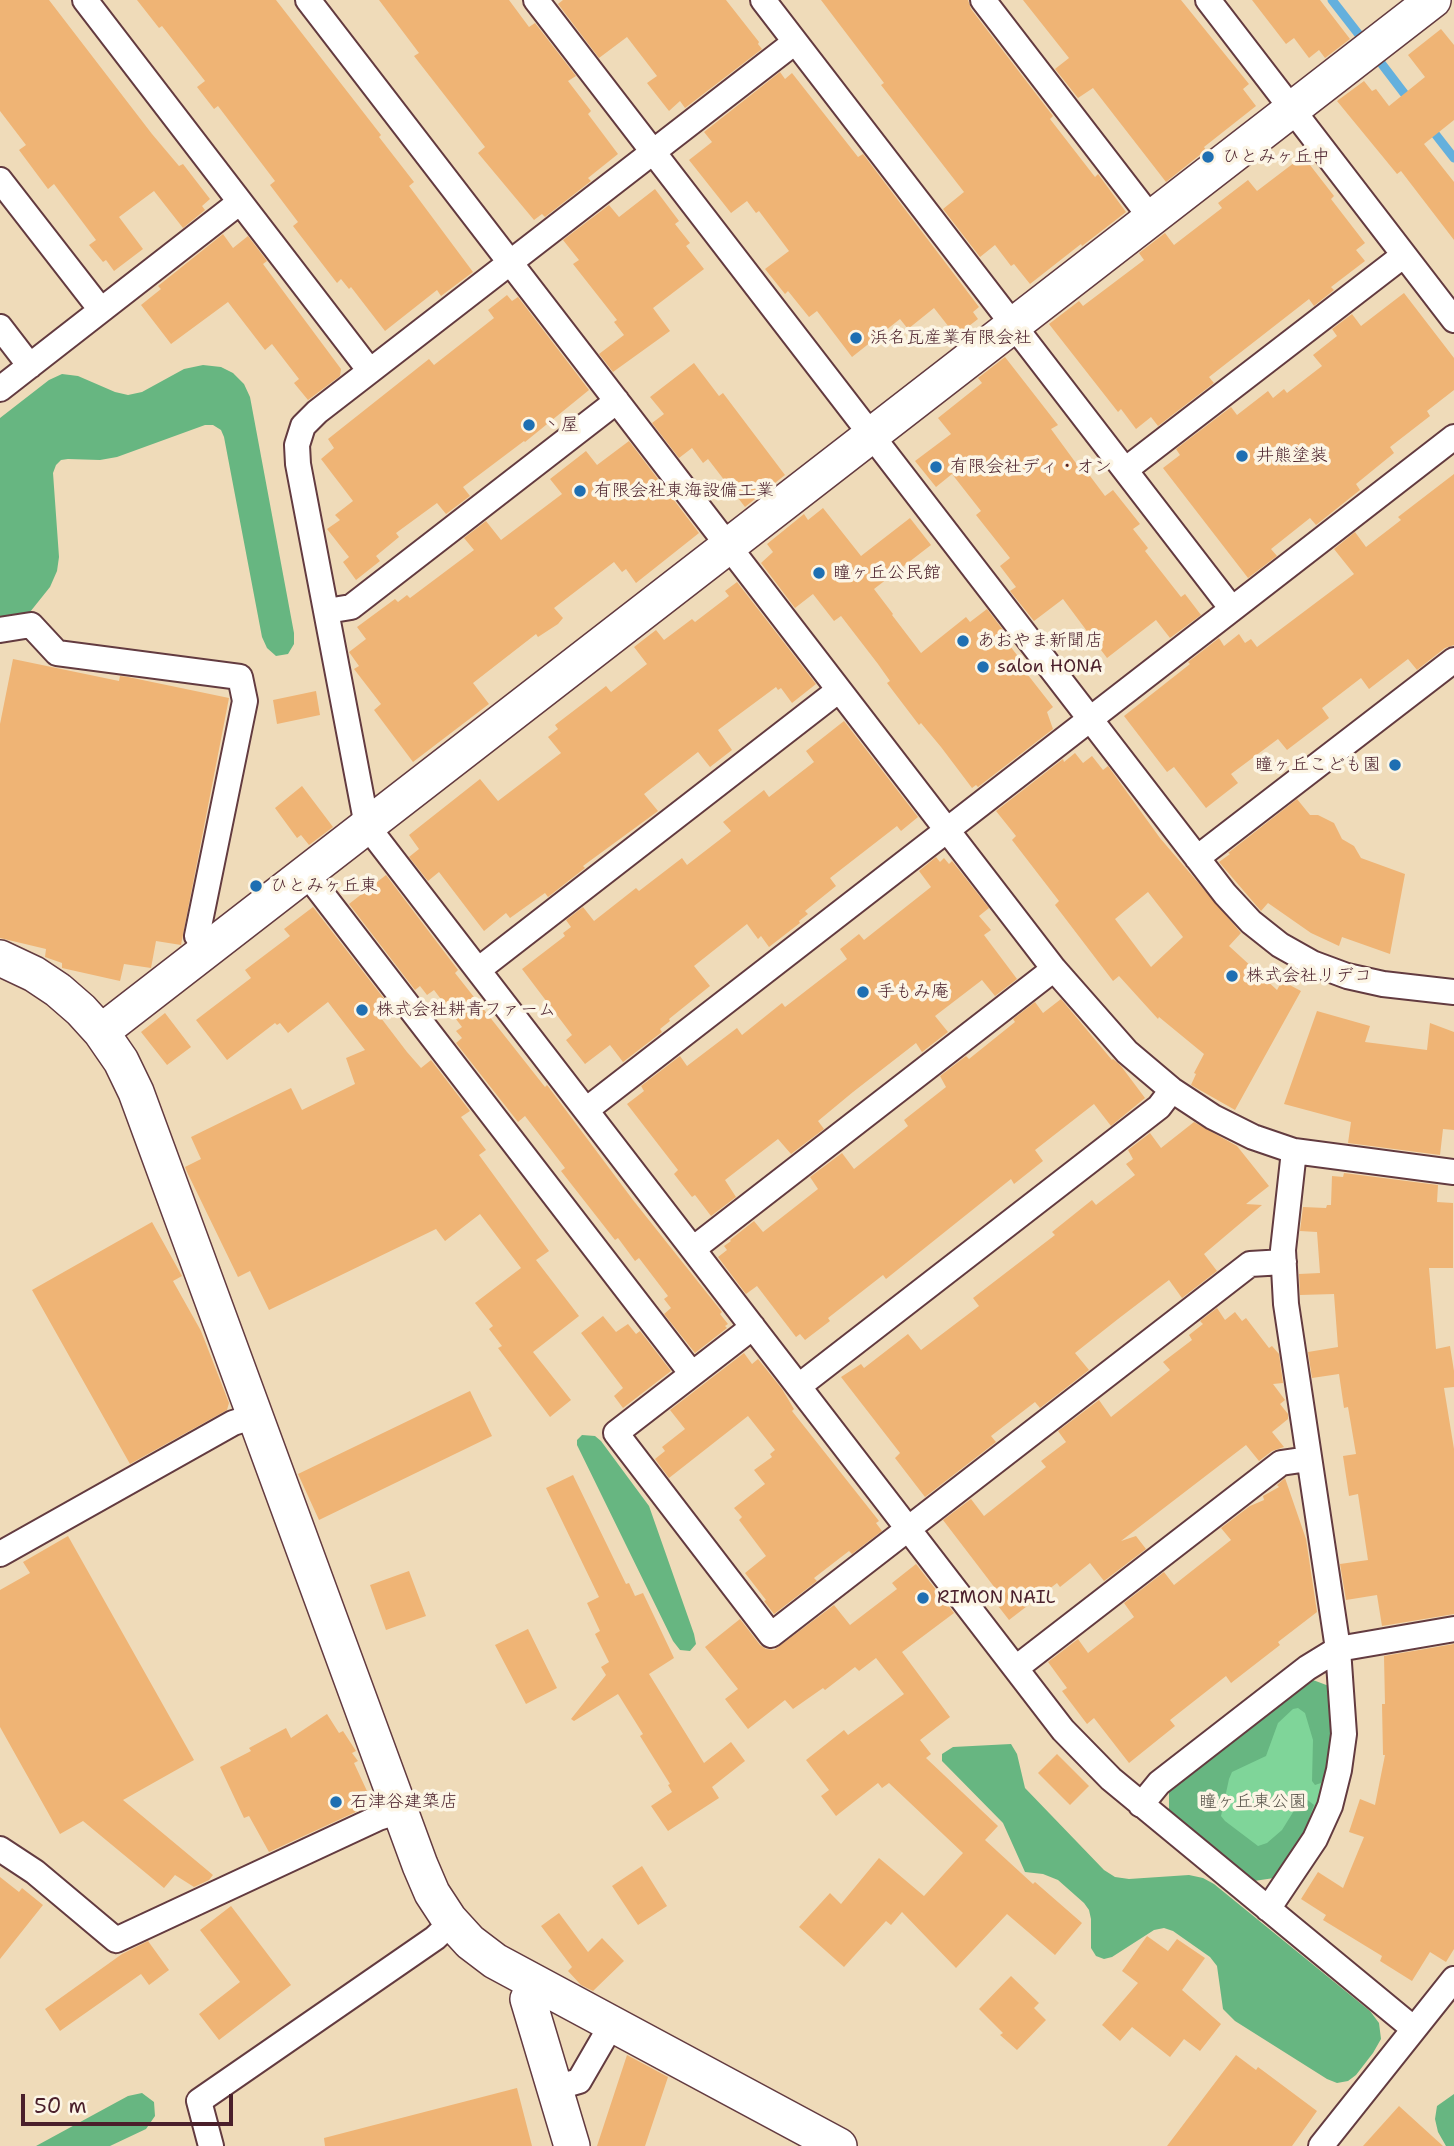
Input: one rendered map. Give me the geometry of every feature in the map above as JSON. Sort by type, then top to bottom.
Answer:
[{"type":"street","points":[[85,0],[370,371]]},
{"type":"street","points":[[308,0],[1054,969],[1127,1052],[1172,1090],[1213,1117],[1253,1137],[1294,1151],[1454,1172]]},
{"type":"street","points":[[536,0],[1225,894],[1251,922],[1280,945],[1312,963],[1347,976],[1383,984],[1454,992]]},
{"type":"street","points":[[763,0],[1232,609]]},
{"type":"street","points":[[983,0],[1151,218]]},
{"type":"street","points":[[1208,0],[1454,320]]},
{"type":"street","points":[[101,1032],[1433,0]]},
{"type":"street","points":[[795,42],[317,412],[303,426],[297,444],[367,826],[1063,1730],[1141,1805],[1415,2029]]},
{"type":"street","points":[[0,180],[101,310]]},
{"type":"street","points":[[0,389],[240,202]]},
{"type":"street","points":[[1125,470],[1404,255]]},
{"type":"street","points":[[0,327],[30,366]]},
{"type":"street","points":[[327,611],[351,607],[617,401]]},
{"type":"street","points":[[586,1110],[1454,437]]},
{"type":"street","points":[[0,630],[32,625],[57,653],[240,677],[245,702],[197,936],[208,949]]},
{"type":"street","points":[[1198,858],[1454,660]]},
{"type":"street","points":[[478,970],[839,690]]},
{"type":"street","points":[[306,873],[692,1374]]},
{"type":"street","points":[[0,958],[34,974],[81,1010],[101,1032],[121,1061],[136,1092],[400,1811],[432,1893],[452,1922],[470,1942],[495,1961],[839,2146]]},
{"type":"street","points":[[693,1249],[1054,969]]},
{"type":"street","points":[[799,1386],[1159,1107],[1172,1090]]},
{"type":"street","points":[[1268,1909],[1315,1839],[1333,1795],[1344,1734],[1338,1648],[1292,1357],[1283,1250],[1294,1151]]},
{"type":"street","points":[[753,1327],[616,1433],[771,1635],[1250,1264],[1284,1262]]},
{"type":"street","points":[[0,1554],[233,1423],[255,1416]]},
{"type":"street","points":[[1016,1668],[1281,1463],[1308,1459]]},
{"type":"street","points":[[1141,1805],[1159,1783],[1307,1668],[1338,1648],[1454,1629]]},
{"type":"street","points":[[0,1849],[35,1872],[116,1940],[378,1818],[400,1811]]},
{"type":"street","points":[[211,2146],[199,2101],[435,1938],[452,1922]]},
{"type":"street","points":[[1321,2146],[1454,1979]]},
{"type":"street","points":[[536,1984],[528,1999],[572,2146]]},
{"type":"street","points":[[555,2088],[579,2081],[612,2024]]},
{"type":"green space","points":[[203,365],[221,367],[233,373],[244,384],[250,397],[294,633],[294,644],[288,654],[276,656],[267,648],[262,637],[224,437],[221,430],[213,425],[205,425],[117,457],[61,460],[53,473],[59,557],[57,571],[50,587],[30,612],[0,619],[0,418],[49,380],[62,374],[78,376],[128,395],[142,392],[184,369]]},
{"type":"green space","points":[[582,1435],[595,1436],[601,1441],[649,1506],[694,1634],[696,1644],[690,1651],[680,1650],[673,1641],[577,1445],[577,1440]]},
{"type":"green space","name":"瞳ヶ丘東公園","points":[[1313,1680],[1331,1733],[1327,1768],[1318,1801],[1304,1833],[1254,1881],[1169,1792]]},
{"type":"green space","points":[[1313,1680],[1329,1686],[1330,1698],[1331,1733],[1327,1768],[1321,1783],[1315,1785],[1312,1781],[1313,1740],[1305,1713],[1298,1708],[1293,1709],[1278,1723],[1266,1756],[1232,1772],[1229,1779],[1221,1816],[1258,1846],[1267,1843],[1282,1830],[1300,1801],[1305,1798],[1314,1805],[1304,1833],[1274,1878],[1254,1881],[1169,1811],[1169,1792]]},
{"type":"green space","points":[[1011,1744],[1017,1754],[1025,1788],[1104,1870],[1115,1877],[1129,1879],[1189,1875],[1203,1878],[1214,1884],[1370,2011],[1379,2023],[1381,2039],[1356,2075],[1348,2081],[1337,2083],[1327,2079],[1235,2021],[1223,2009],[1217,1966],[1210,1957],[1173,1931],[1164,1928],[1154,1930],[1112,1957],[1104,1959],[1096,1956],[1091,1948],[1089,1910],[1084,1903],[1058,1880],[1043,1874],[1025,1872],[1003,1823],[942,1761],[942,1754],[953,1747]]},
{"type":"green space","points":[[142,2093],[154,2102],[155,2116],[146,2129],[110,2146],[36,2146],[128,2096]]},
{"type":"green space","points":[[1454,2094],[1454,2146],[1446,2146],[1438,2132],[1435,2119],[1437,2106]]},
{"type":"building","points":[[0,0],[49,0],[152,134],[179,166],[183,164],[210,199],[202,206],[205,210],[183,228],[154,191],[119,217],[143,249],[114,271],[89,245],[96,240],[54,184],[48,189],[19,150],[26,145],[0,111]]},
{"type":"building","points":[[137,0],[276,0],[381,135],[379,137],[414,182],[409,186],[473,272],[441,296],[437,290],[385,331],[351,287],[349,289],[341,279],[337,283],[293,226],[298,222],[270,185],[275,181],[218,106],[214,109],[197,87],[205,81],[162,26],[159,28]]},
{"type":"building","points":[[379,0],[509,0],[529,27],[535,23],[576,76],[568,81],[591,111],[588,114],[618,154],[588,178],[591,181],[545,217],[542,214],[534,220],[478,153],[485,147],[414,56],[419,53]]},
{"type":"building","points":[[563,0],[726,0],[762,49],[685,108],[680,101],[669,111],[647,83],[657,76],[627,37],[599,58],[558,4]]},
{"type":"building","points":[[821,0],[968,0],[971,9],[1053,116],[1050,119],[1095,177],[1098,174],[1126,212],[1030,284],[1014,264],[1011,266],[995,245],[980,257],[943,209],[964,192],[881,85],[884,83]]},
{"type":"building","points":[[1023,0],[1181,0],[1249,84],[1243,89],[1256,106],[1204,147],[1206,150],[1166,182],[1093,88],[1078,98],[1055,69],[1069,58]]},
{"type":"building","points":[[1252,0],[1320,0],[1350,39],[1325,58],[1319,50],[1309,58],[1294,38],[1286,44]]},
{"type":"building","points":[[1441,29],[1454,45],[1454,120],[1424,144],[1454,182],[1454,240],[1401,171],[1397,174],[1337,101],[1364,81],[1372,91],[1376,89],[1389,106],[1425,77],[1408,55]]},
{"type":"building","points":[[780,72],[785,79],[792,73],[858,157],[863,154],[979,307],[973,312],[978,319],[956,336],[934,308],[908,329],[900,319],[852,357],[817,311],[809,317],[788,291],[785,294],[765,269],[789,251],[759,211],[756,213],[747,201],[731,213],[689,160],[712,142],[704,132]]},
{"type":"building","points":[[1303,156],[1334,196],[1331,199],[1365,243],[1356,250],[1365,261],[1331,287],[1334,290],[1314,306],[1309,299],[1209,377],[1214,383],[1158,426],[1151,417],[1136,429],[1121,409],[1118,412],[1049,324],[1079,301],[1083,306],[1144,260],[1139,253],[1165,233],[1174,245],[1222,208],[1218,203],[1248,180],[1257,191]]},
{"type":"building","points":[[655,189],[679,221],[675,224],[690,243],[686,246],[704,269],[653,308],[670,331],[613,372],[599,354],[624,335],[614,322],[617,320],[573,264],[579,260],[563,240],[609,205],[619,217]]},
{"type":"building","points":[[223,234],[233,248],[248,236],[267,261],[263,264],[341,369],[340,376],[308,400],[294,383],[299,379],[272,344],[265,350],[228,302],[171,344],[141,305],[161,289],[158,286]]},
{"type":"building","points":[[1404,293],[1454,358],[1454,390],[1427,411],[1430,416],[1390,447],[1394,453],[1356,484],[1360,490],[1316,525],[1310,518],[1271,549],[1277,556],[1248,578],[1163,468],[1180,455],[1176,449],[1231,407],[1237,415],[1268,391],[1273,398],[1284,389],[1287,393],[1322,366],[1313,355],[1337,336],[1332,329],[1352,314],[1361,326]]},
{"type":"building","points":[[507,295],[512,301],[518,297],[589,390],[525,442],[463,487],[470,496],[446,514],[437,503],[396,533],[399,537],[376,556],[380,561],[356,580],[343,562],[349,557],[327,529],[340,520],[335,515],[353,501],[321,459],[334,448],[328,439],[429,359],[434,365],[494,318],[488,310]]},
{"type":"building","points":[[1005,357],[1058,425],[1051,429],[1081,470],[1084,468],[1105,496],[1113,490],[1140,524],[1133,529],[1148,548],[1145,551],[1181,597],[1185,594],[1201,615],[1170,638],[1156,620],[1107,658],[1063,599],[1034,621],[1010,591],[1016,587],[1000,566],[1010,558],[976,515],[981,511],[952,474],[936,487],[915,461],[951,434],[938,418],[982,383],[978,378]]},
{"type":"building","points":[[694,363],[719,396],[723,393],[785,475],[745,507],[708,459],[703,463],[692,448],[679,458],[652,423],[664,414],[650,397]]},
{"type":"building","points":[[629,441],[699,533],[636,583],[626,569],[622,572],[614,562],[554,608],[563,618],[558,624],[538,637],[536,634],[473,683],[489,704],[413,762],[374,710],[381,704],[354,669],[359,666],[349,652],[366,639],[357,627],[395,599],[398,602],[407,595],[410,598],[474,550],[464,538],[486,521],[501,540],[562,494],[550,479],[586,451],[597,465]]},
{"type":"building","points":[[1454,474],[1454,645],[1445,648],[1417,670],[1408,659],[1369,689],[1361,678],[1322,708],[1329,718],[1287,750],[1278,739],[1231,774],[1238,783],[1206,808],[1174,767],[1167,772],[1124,716],[1219,638],[1224,646],[1239,634],[1245,643],[1251,639],[1257,647],[1354,574],[1334,549],[1355,532],[1366,547],[1401,520],[1398,517]]},
{"type":"building","points":[[823,508],[861,556],[910,518],[931,545],[874,589],[892,615],[921,653],[966,617],[970,622],[987,609],[1010,639],[1007,642],[1020,659],[1017,661],[1053,707],[1047,712],[1053,729],[978,787],[976,785],[972,788],[921,723],[919,725],[887,683],[890,681],[878,664],[841,616],[834,621],[813,594],[795,608],[761,563],[773,552],[767,544],[804,514],[808,520]]},
{"type":"building","points":[[737,582],[816,684],[792,703],[781,688],[778,690],[776,687],[718,730],[732,750],[710,767],[698,752],[644,794],[658,811],[583,866],[585,868],[548,897],[545,893],[510,918],[506,913],[484,931],[439,872],[428,881],[409,857],[419,849],[409,835],[480,779],[498,801],[561,753],[548,737],[558,729],[555,725],[606,686],[611,692],[647,664],[634,647],[656,630],[664,640],[692,619],[695,622],[729,596],[725,591]]},
{"type":"building","points":[[13,659],[119,681],[120,676],[128,677],[229,698],[181,945],[156,941],[151,968],[124,964],[120,981],[62,968],[62,963],[45,957],[46,949],[0,938],[0,724]]},
{"type":"building","points":[[316,691],[320,715],[277,724],[273,700]]},
{"type":"building","points":[[844,721],[918,817],[901,831],[897,826],[830,878],[836,886],[805,911],[808,914],[800,923],[769,947],[761,936],[758,939],[747,924],[694,966],[710,986],[669,1019],[660,1029],[662,1032],[623,1062],[610,1045],[585,1064],[566,1040],[572,1035],[522,969],[565,936],[563,933],[571,927],[566,920],[583,907],[594,921],[636,888],[639,891],[682,858],[687,865],[731,831],[723,822],[764,790],[769,797],[814,762],[806,751]]},
{"type":"building","points":[[1075,753],[1083,763],[1092,756],[1103,770],[1108,766],[1160,838],[1241,933],[1229,946],[1277,990],[1282,981],[1301,991],[1235,1110],[1191,1085],[1204,1054],[1159,1017],[1158,1019],[1119,976],[1113,981],[1055,905],[1059,901],[1012,840],[1016,836],[996,811],[1063,759],[1064,762]],"holes":[[[1148,892],[1183,937],[1151,967],[1115,919]]]},
{"type":"building","points":[[302,786],[333,827],[309,845],[301,835],[297,838],[275,808]]},
{"type":"building","points":[[1297,799],[1310,815],[1318,815],[1334,823],[1342,839],[1354,846],[1361,858],[1405,874],[1390,954],[1342,937],[1339,946],[1311,933],[1268,903],[1261,911],[1219,862]]},
{"type":"building","points":[[936,857],[940,862],[944,858],[949,864],[952,861],[989,908],[979,916],[991,930],[984,935],[1017,979],[995,996],[982,980],[935,1016],[948,1032],[922,1052],[916,1043],[818,1121],[824,1129],[791,1154],[778,1139],[725,1180],[736,1197],[711,1216],[674,1174],[678,1170],[627,1104],[644,1091],[641,1086],[680,1056],[687,1066],[737,1028],[742,1035],[782,1003],[785,1007],[847,959],[840,949],[859,934],[864,940],[931,887],[919,871]]},
{"type":"building","points":[[386,875],[458,970],[455,973],[545,1087],[547,1085],[633,1200],[722,1312],[720,1314],[728,1324],[725,1326],[727,1328],[695,1353],[664,1314],[671,1308],[664,1299],[668,1296],[639,1258],[635,1261],[618,1238],[615,1240],[561,1171],[565,1168],[525,1116],[518,1122],[456,1043],[462,1038],[456,1031],[462,1027],[434,990],[427,995],[420,986],[415,990],[349,904]]},
{"type":"building","points":[[313,907],[392,1009],[381,1018],[407,1052],[421,1068],[431,1060],[470,1111],[461,1117],[486,1150],[479,1155],[549,1251],[536,1260],[579,1316],[533,1352],[571,1400],[550,1417],[498,1348],[502,1346],[489,1329],[493,1326],[475,1303],[521,1268],[480,1214],[445,1241],[436,1229],[269,1310],[250,1271],[238,1277],[187,1172],[185,1167],[201,1159],[191,1137],[291,1088],[302,1110],[355,1084],[346,1058],[365,1050],[328,1002],[288,1033],[280,1023],[275,1023],[227,1060],[196,1020],[251,978],[245,970],[290,936],[284,929]]},
{"type":"building","points":[[1061,999],[1112,1060],[1121,1066],[1145,1098],[1111,1126],[1094,1104],[1035,1150],[1043,1161],[1014,1184],[1011,1179],[886,1279],[883,1275],[828,1318],[830,1321],[805,1340],[800,1334],[796,1337],[757,1286],[746,1294],[718,1257],[727,1250],[724,1246],[730,1240],[754,1221],[763,1232],[818,1189],[810,1177],[842,1153],[854,1169],[908,1126],[904,1120],[946,1087],[940,1076],[966,1056],[969,1059],[1035,1002],[1043,1013]]},
{"type":"building","points":[[1317,1011],[1370,1026],[1365,1042],[1427,1050],[1430,1023],[1454,1032],[1454,1130],[1443,1129],[1440,1155],[1348,1143],[1351,1122],[1284,1104]]},
{"type":"building","points":[[165,1013],[191,1047],[167,1065],[141,1032]]},
{"type":"building","points":[[1194,1122],[1237,1146],[1269,1186],[1246,1204],[1262,1205],[1204,1254],[1217,1271],[1182,1298],[1169,1280],[1118,1319],[1075,1353],[1089,1370],[1040,1408],[1035,1402],[991,1436],[996,1442],[925,1497],[895,1458],[900,1453],[841,1377],[861,1364],[864,1368],[908,1334],[921,1350],[979,1306],[973,1298],[1055,1235],[1052,1232],[1092,1200],[1096,1205],[1135,1175],[1126,1164],[1133,1159],[1128,1150],[1150,1133],[1161,1148]]},
{"type":"building","points":[[1344,1173],[1438,1185],[1437,1202],[1453,1203],[1453,1268],[1429,1268],[1436,1349],[1450,1346],[1454,1371],[1454,1387],[1444,1388],[1454,1449],[1454,1614],[1382,1626],[1377,1595],[1346,1600],[1340,1564],[1368,1560],[1358,1494],[1349,1496],[1343,1456],[1356,1454],[1348,1407],[1344,1408],[1339,1374],[1312,1378],[1308,1352],[1338,1347],[1334,1294],[1300,1295],[1299,1274],[1320,1273],[1317,1232],[1300,1231],[1303,1207],[1326,1208],[1331,1205],[1332,1176],[1343,1177]]},
{"type":"building","points":[[152,1222],[182,1276],[173,1281],[201,1331],[229,1403],[227,1410],[130,1464],[32,1290]]},
{"type":"building","points":[[1217,1308],[1225,1320],[1235,1312],[1242,1321],[1246,1318],[1269,1348],[1272,1346],[1279,1354],[1283,1383],[1273,1384],[1285,1400],[1280,1404],[1288,1414],[1288,1419],[1272,1432],[1284,1447],[1272,1451],[1259,1461],[1246,1445],[1121,1541],[1136,1536],[1146,1549],[1104,1581],[1090,1563],[1060,1587],[1057,1583],[1009,1620],[988,1593],[995,1588],[943,1520],[971,1499],[984,1516],[1046,1467],[1041,1461],[1066,1442],[1058,1431],[1099,1400],[1111,1417],[1170,1370],[1163,1362],[1192,1340],[1189,1335],[1203,1324],[1200,1321]]},
{"type":"building","points":[[603,1316],[616,1332],[628,1324],[636,1334],[640,1331],[671,1371],[623,1408],[614,1396],[623,1388],[581,1333]]},
{"type":"building","points":[[744,1353],[752,1364],[758,1359],[782,1389],[794,1409],[792,1411],[879,1521],[876,1523],[882,1531],[852,1554],[849,1551],[814,1578],[817,1581],[774,1614],[745,1573],[766,1556],[739,1520],[742,1517],[734,1508],[765,1484],[754,1470],[772,1457],[770,1454],[775,1450],[748,1416],[669,1478],[655,1459],[665,1451],[662,1447],[685,1429],[670,1410]]},
{"type":"building","points":[[470,1391],[492,1436],[319,1520],[298,1474]]},
{"type":"building","points":[[573,1475],[626,1584],[629,1583],[635,1596],[643,1593],[674,1658],[649,1674],[704,1763],[731,1742],[745,1761],[712,1787],[719,1798],[668,1831],[651,1806],[672,1792],[668,1785],[670,1784],[618,1694],[574,1721],[571,1719],[606,1675],[601,1667],[609,1662],[595,1634],[600,1631],[587,1603],[599,1597],[546,1488]]},
{"type":"building","points":[[1285,1478],[1306,1539],[1317,1612],[1231,1683],[1226,1676],[1170,1720],[1175,1726],[1129,1763],[1094,1718],[1087,1724],[1062,1691],[1067,1688],[1048,1662],[1078,1639],[1088,1653],[1134,1617],[1124,1603],[1164,1572],[1174,1585],[1231,1540],[1221,1528],[1250,1506],[1264,1500],[1263,1496],[1279,1487],[1277,1485]]},
{"type":"building","points":[[68,1536],[194,1760],[123,1800],[213,1875],[194,1887],[175,1875],[164,1888],[83,1821],[60,1834],[0,1727],[0,1590],[30,1573],[23,1562]]},
{"type":"building","points":[[916,1564],[954,1613],[902,1652],[950,1717],[920,1740],[931,1754],[926,1758],[998,1826],[985,1840],[1033,1884],[1035,1882],[1082,1923],[1055,1955],[1007,1914],[956,1968],[902,1912],[891,1925],[886,1921],[844,1967],[799,1927],[830,1893],[841,1904],[879,1858],[924,1896],[963,1853],[889,1783],[882,1788],[878,1783],[836,1816],[821,1796],[829,1790],[806,1760],[844,1730],[848,1735],[904,1694],[876,1658],[859,1671],[855,1667],[825,1690],[823,1688],[793,1709],[785,1700],[748,1729],[725,1699],[738,1689],[705,1647],[740,1619],[760,1645],[774,1650],[834,1605],[850,1625],[897,1589],[892,1583]]},
{"type":"building","points":[[409,1571],[426,1616],[386,1630],[370,1585]]},
{"type":"building","points":[[528,1629],[557,1688],[526,1704],[495,1645]]},
{"type":"building","points":[[1454,1644],[1454,1949],[1446,1962],[1430,1952],[1412,1981],[1380,1961],[1382,1956],[1323,1920],[1326,1915],[1301,1899],[1318,1872],[1343,1888],[1364,1837],[1349,1832],[1360,1799],[1375,1805],[1385,1755],[1382,1704],[1385,1704],[1384,1656]]},
{"type":"building","points":[[327,1714],[339,1733],[343,1731],[356,1751],[352,1753],[358,1761],[354,1763],[373,1804],[269,1852],[249,1816],[244,1818],[220,1767],[286,1728],[291,1738]]},
{"type":"building","points":[[1057,1754],[1089,1786],[1070,1805],[1038,1773]]},
{"type":"building","points":[[642,1866],[667,1906],[638,1925],[612,1886]]},
{"type":"building","points":[[0,1877],[19,1892],[22,1888],[43,1905],[0,1959]]},
{"type":"building","points":[[231,1906],[291,1985],[219,2040],[199,2014],[240,1982],[200,1930]]},
{"type":"building","points":[[559,1913],[588,1952],[602,1938],[624,1961],[593,1991],[581,1985],[568,1971],[572,1967],[541,1926]]},
{"type":"building","points":[[1147,1936],[1168,1951],[1177,1939],[1205,1958],[1182,1990],[1221,2024],[1200,2051],[1184,2039],[1170,2057],[1132,2027],[1120,2041],[1102,2025],[1138,1983],[1122,1971]]},
{"type":"building","points":[[148,1941],[169,1970],[149,1985],[141,1974],[60,2031],[45,2009],[122,1954]]},
{"type":"building","points":[[1011,1976],[1039,2003],[1034,2008],[1046,2020],[1017,2050],[1000,2035],[1003,2033],[979,2009]]},
{"type":"building","points":[[627,2055],[668,2077],[645,2146],[597,2146]]},
{"type":"building","points":[[1236,2055],[1256,2070],[1258,2067],[1317,2111],[1292,2146],[1167,2146]]},
{"type":"building","points":[[517,2088],[532,2146],[325,2146],[324,2138]]},
{"type":"building","points":[[1399,2106],[1443,2146],[1363,2146]]},
{"type":"waterway","points":[[1332,0],[1360,36]]},
{"type":"waterway","points":[[1381,63],[1410,101]]},
{"type":"waterway","points":[[1429,126],[1454,158]]},
{"type":"place","name":"ひとみヶ丘中","points":[[1208,157]]},
{"type":"place","name":"浜名瓦産業有限会社","points":[[856,338]]},
{"type":"place","name":"丶屋","points":[[529,425]]},
{"type":"place","name":"井熊塗装","points":[[1242,456]]},
{"type":"place","name":"有限会社ディ・オン","points":[[936,467]]},
{"type":"place","name":"有限会社東海設備工業","points":[[580,491]]},
{"type":"place","name":"瞳ヶ丘公民館","points":[[819,573]]},
{"type":"place","name":"あおやま新聞店","points":[[963,641]]},
{"type":"place","name":"salon HONA","points":[[983,667]]},
{"type":"place","name":"瞳ヶ丘こども園","points":[[1395,765]]},
{"type":"place","name":"ひとみヶ丘東","points":[[256,886]]},
{"type":"place","name":"株式会社リデコ","points":[[1232,976]]},
{"type":"place","name":"手もみ庵","points":[[863,992]]},
{"type":"place","name":"株式会社耕青ファーム","points":[[362,1010]]},
{"type":"place","name":"RIMON NAIL","points":[[923,1598]]},
{"type":"place","name":"石津谷建築店","points":[[336,1802]]}]
